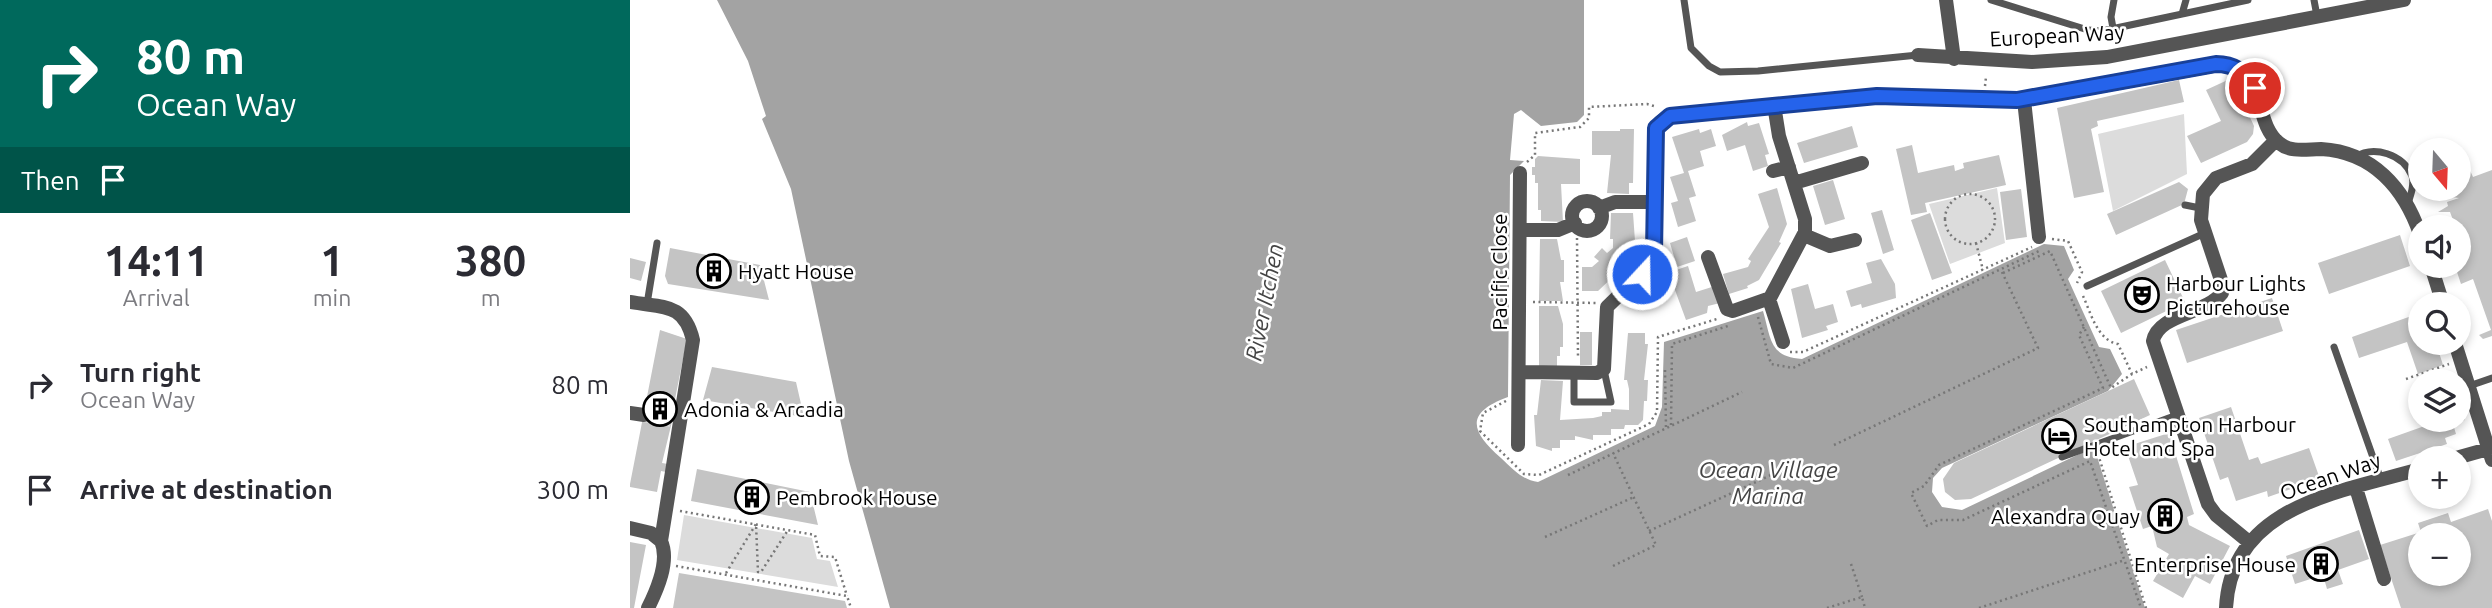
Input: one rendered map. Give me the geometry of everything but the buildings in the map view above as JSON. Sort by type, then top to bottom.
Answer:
[{"type":"street","points":[[1946,0],[1954,59]]},
{"type":"street","name":"European Way","points":[[1918,55],[2032,62],[2107,57],[2404,0]]},
{"type":"street","points":[[1519,372],[1597,373],[1604,369],[1606,312],[1611,303],[1651,262],[1656,132],[1663,119],[1673,115],[1886,95],[2024,100],[2216,64],[2230,65],[2251,81],[2276,140],[2292,149],[2329,150],[2354,157],[2387,177],[2408,204],[2412,215]]},
{"type":"street","points":[[2024,100],[2044,242]]},
{"type":"street","points":[[1708,257],[1732,318],[1769,299],[1804,235],[1806,224],[1774,105]]},
{"type":"street","points":[[2249,542],[2211,511],[2153,341],[2158,330],[2212,302],[2222,293],[2222,283],[2205,233],[2192,207],[2216,178],[2252,164],[2276,140]]},
{"type":"street","points":[[1794,183],[1862,163]]},
{"type":"street","points":[[1773,171],[1789,167]]},
{"type":"street","name":"Pacific Close","points":[[1518,445],[1520,171]]},
{"type":"street","points":[[1520,230],[1558,230],[1576,225],[1587,231],[1599,225],[1602,215],[1599,208],[1593,202],[1580,204],[1573,211],[1576,225]]},
{"type":"street","points":[[1599,208],[1615,202],[1655,202]]},
{"type":"street","points":[[1804,235],[1830,246],[1855,240]]},
{"type":"street","points":[[1769,299],[1783,342]]},
{"type":"street","points":[[630,302],[679,311],[689,322],[693,340],[675,420],[661,541],[664,550],[663,564],[658,589],[648,608]]},
{"type":"street","points":[[2459,355],[2464,369]]},
{"type":"street","points":[[2471,392],[2491,452],[2471,455]]},
{"type":"street","name":"Ocean Way","points":[[2226,608],[2231,575],[2249,542],[2261,529],[2287,510],[2408,472]]},
{"type":"street","points":[[2356,488],[2384,579]]},
{"type":"street","points":[[630,528],[651,533],[661,541]]},
{"type":"lane","points":[[1684,0],[1691,48],[1709,66],[1720,72],[1745,72],[1918,55]]},
{"type":"lane","points":[[1991,0],[2088,30],[2113,28],[2248,0]]},
{"type":"lane","points":[[2113,28],[2111,17],[2114,0]]},
{"type":"lane","points":[[2182,15],[2186,0]]},
{"type":"lane","points":[[2314,0],[2317,16]]},
{"type":"lane","points":[[2087,286],[2205,233]]},
{"type":"lane","points":[[646,305],[657,243]]},
{"type":"lane","points":[[2334,347],[2381,480]]},
{"type":"lane","points":[[1576,373],[1574,402],[1611,401],[1604,369]]},
{"type":"lane","points":[[2471,385],[2492,379]]},
{"type":"lane","points":[[2062,457],[2094,443],[2178,415]]},
{"type":"path","points":[[1520,171],[1535,155],[1535,133],[1580,127],[1589,118],[1589,107],[1647,104],[1656,106],[1663,119]]},
{"type":"path","points":[[1961,196],[1979,196],[1992,207],[1994,215],[1989,235],[1976,243],[1955,239],[1945,225],[1948,207],[1961,196]]},
{"type":"path","points":[[1576,225],[1579,303],[1576,373]]},
{"type":"path","points":[[1783,342],[1792,354],[1804,352],[2040,243],[2068,241],[2082,272],[2076,281],[2101,334],[2108,341],[2118,344],[2132,374]]},
{"type":"path","points":[[1758,317],[1771,364],[1793,368],[2001,268],[2044,242]]},
{"type":"path","points":[[1976,243],[1983,270]]},
{"type":"path","points":[[2003,274],[2050,251],[2111,388],[2159,361]]},
{"type":"path","points":[[1834,445],[2038,348],[2001,268]]},
{"type":"path","points":[[1520,302],[1611,303]]},
{"type":"path","points":[[1511,400],[1483,413],[1480,431],[1524,474],[1539,475],[1649,424],[1657,412],[1658,337],[1729,315],[1732,318]]},
{"type":"path","points":[[1671,425],[1672,344],[1732,318]]},
{"type":"path","points":[[2084,327],[2079,335],[2103,388],[1939,465],[1924,486],[1911,493],[1927,526],[1938,520],[1963,520],[2090,461],[2113,534],[2116,534],[2141,608]]},
{"type":"path","points":[[2406,379],[2461,360]]},
{"type":"path","points":[[1665,370],[1666,428]]},
{"type":"path","points":[[1568,475],[1742,392]]},
{"type":"path","points":[[2094,443],[2146,608]]},
{"type":"path","points":[[1612,566],[1656,545],[1613,453]]},
{"type":"path","points":[[1649,531],[1793,465]]},
{"type":"path","points":[[1545,537],[1633,497]]},
{"type":"path","points":[[666,508],[815,535],[820,556],[835,557],[851,608]]},
{"type":"path","points":[[756,524],[758,572],[761,572],[788,530]]},
{"type":"path","points":[[725,574],[756,524]]},
{"type":"path","points":[[1979,608],[2125,560]]},
{"type":"path","points":[[663,564],[847,596]]},
{"type":"path","points":[[1851,564],[1865,608]]},
{"type":"path","points":[[1827,608],[1862,597]]},
{"type":"shaded area","points":[[2184,114],[2187,174],[2113,211],[2098,134]]},
{"type":"shaded area","points":[[1997,188],[2005,243],[1950,264],[1929,204]]},
{"type":"shaded area","points":[[684,515],[812,538],[817,559],[830,561],[838,587],[677,560]]},
{"type":"water","points":[[717,0],[1584,0],[1584,115],[1577,122],[1541,126],[1521,110],[1514,114],[1510,160],[1524,161],[1510,175],[1508,397],[1484,410],[1477,424],[1483,440],[1491,449],[1518,473],[1538,482],[1655,426],[1662,407],[1664,342],[1763,311],[1770,338],[1777,350],[1802,359],[2044,244],[2064,246],[2074,270],[2068,279],[2099,347],[2110,349],[2122,374],[2108,391],[1942,468],[1933,478],[1932,492],[1942,507],[1962,510],[2094,447],[2145,608],[890,608],[849,461],[791,189],[762,119],[766,116],[748,61]]},
{"type":"tunnel","points":[[644,415],[671,420]]},
{"type":"place","name":"Hyatt House","points":[[714,271]]},
{"type":"place","name":"Harbour Lights Picturehouse","points":[[2142,295]]},
{"type":"place","name":"Adonia & Arcadia","points":[[660,409]]},
{"type":"place","name":"Southampton Harbour Hotel and Spa","points":[[2059,436]]},
{"type":"place","name":"Pembrook House","points":[[752,497]]},
{"type":"place","name":"Alexandra Quay","points":[[2165,516]]},
{"type":"place","name":"Enterprise House","points":[[2321,564]]},
{"type":"route","points":[[1642,274],[1649,266],[1654,252],[1656,128],[1666,117],[1877,96],[2017,100],[2216,64],[2230,65],[2247,75],[2255,88]]},
{"type":"water label","name":"River Itchen","points":[[1264,302]]},
{"type":"water label","name":"Ocean Village Marina","points":[[1768,482]]}]
